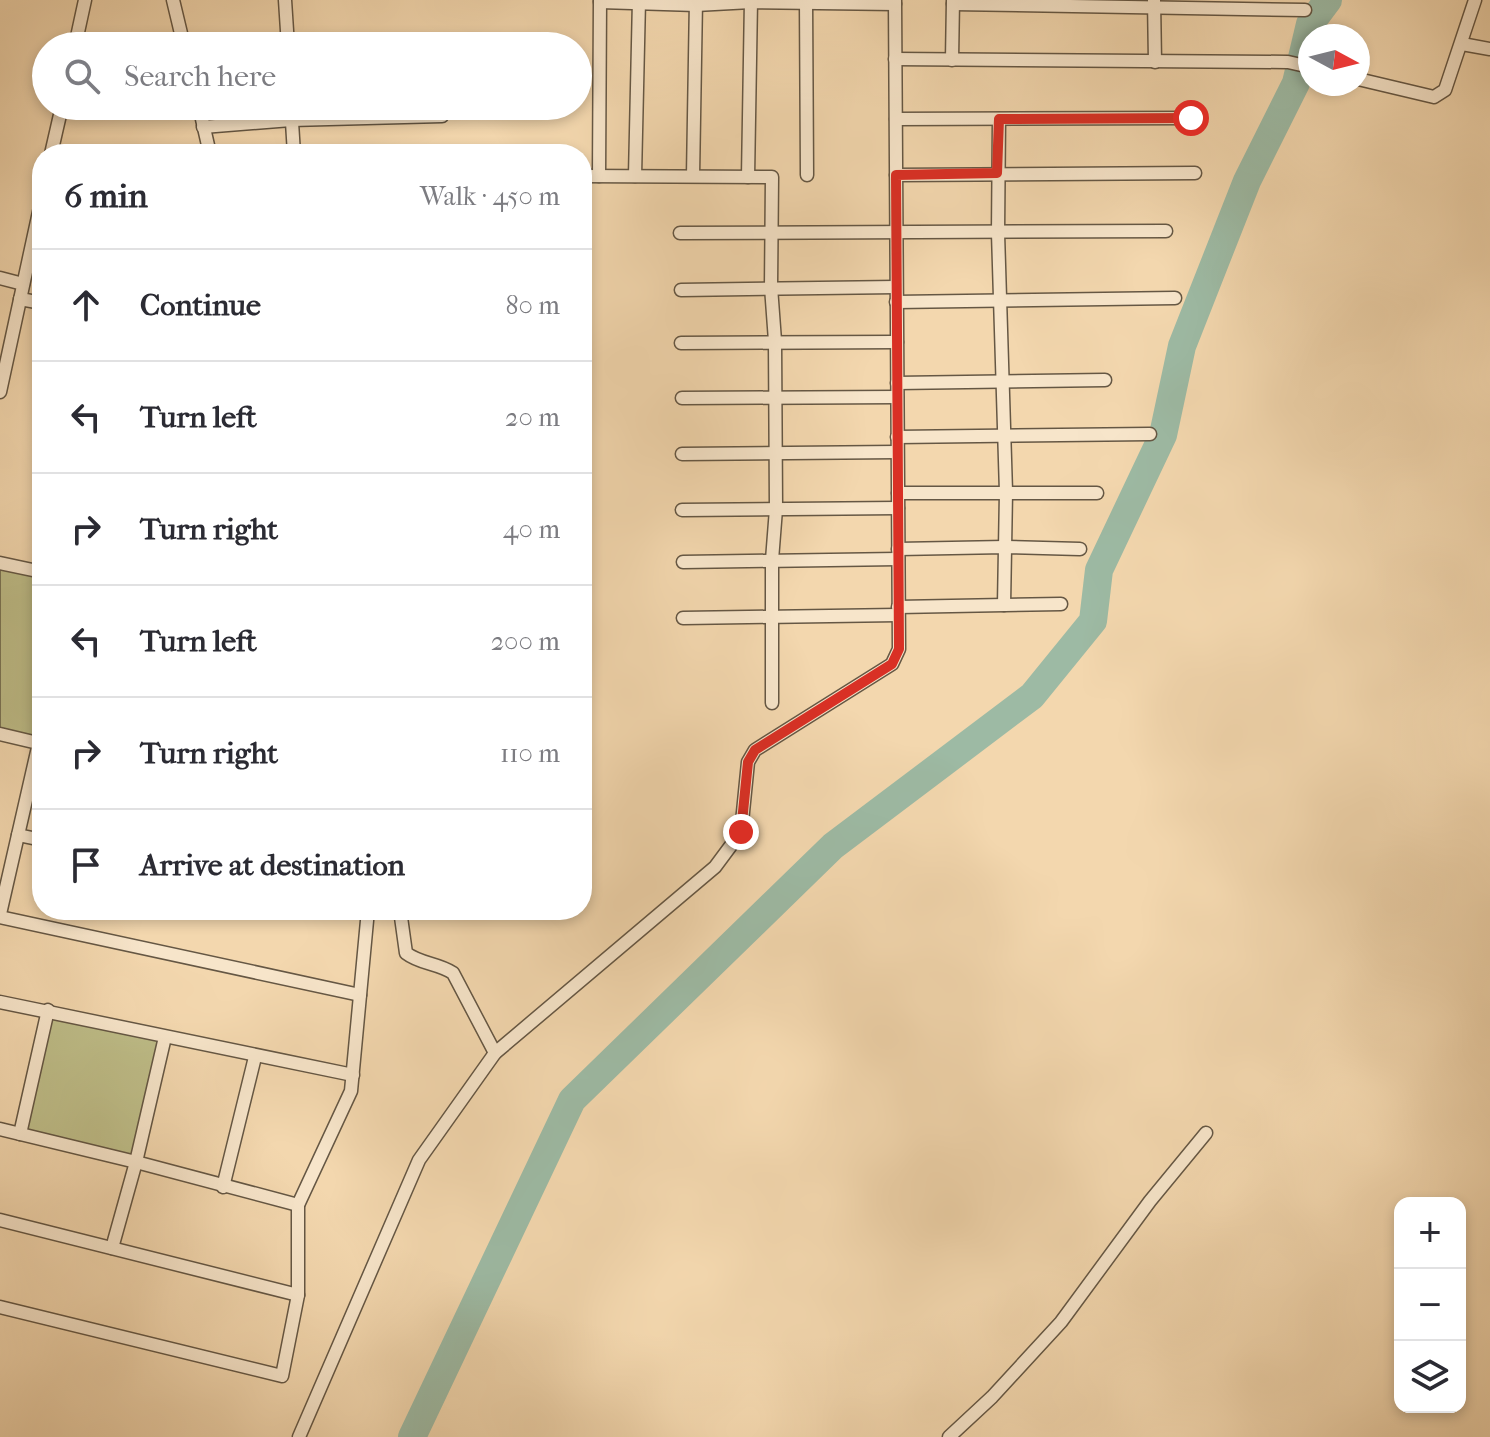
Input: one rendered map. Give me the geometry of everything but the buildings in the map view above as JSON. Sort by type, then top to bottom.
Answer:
[{"type":"street","points":[[78,32],[85,0]]},
{"type":"street","points":[[173,0],[181,32]]},
{"type":"street","points":[[285,0],[287,32]]},
{"type":"street","points":[[1370,82],[1434,97],[1445,90],[1475,0]]},
{"type":"street","points":[[299,1437],[419,1160],[495,1053],[715,867],[741,832],[748,762],[755,750],[892,664],[899,649],[895,2],[600,1],[599,176]]},
{"type":"street","points":[[748,177],[751,1]]},
{"type":"street","points":[[635,176],[639,2]]},
{"type":"street","points":[[693,176],[696,2]]},
{"type":"street","points":[[806,2],[807,175]]},
{"type":"street","points":[[952,60],[953,2],[1154,4],[1305,10]]},
{"type":"street","points":[[1154,4],[1155,62]]},
{"type":"street","points":[[1462,44],[1490,49]]},
{"type":"street","points":[[895,59],[1298,64]]},
{"type":"street","points":[[896,119],[1191,118]]},
{"type":"street","points":[[999,119],[998,233],[1006,492],[1004,605]]},
{"type":"street","points":[[53,144],[59,120]]},
{"type":"street","points":[[202,120],[207,144]]},
{"type":"street","points":[[203,127],[291,120],[293,144]]},
{"type":"street","points":[[896,175],[1195,173]]},
{"type":"street","points":[[592,176],[772,177],[776,509],[772,560],[772,703]]},
{"type":"street","points":[[680,233],[1166,231]]},
{"type":"street","points":[[0,392],[32,243]]},
{"type":"street","points":[[0,278],[23,284]]},
{"type":"street","points":[[681,290],[896,287]]},
{"type":"street","points":[[896,302],[1175,298]]},
{"type":"street","points":[[20,299],[32,301]]},
{"type":"street","points":[[681,343],[897,342]]},
{"type":"street","points":[[897,383],[1105,380]]},
{"type":"street","points":[[682,398],[897,397]]},
{"type":"street","points":[[897,437],[1150,434]]},
{"type":"street","points":[[682,454],[897,452]]},
{"type":"street","points":[[898,493],[1097,493]]},
{"type":"street","points":[[682,510],[898,508]]},
{"type":"street","points":[[683,562],[1005,547],[1080,549]]},
{"type":"street","points":[[0,563],[32,570]]},
{"type":"street","points":[[683,618],[1061,604]]},
{"type":"street","points":[[0,734],[32,742]]},
{"type":"street","points":[[32,780],[0,916],[360,995]]},
{"type":"street","points":[[18,835],[32,838]]},
{"type":"street","points":[[0,851],[14,855]]},
{"type":"street","points":[[0,1307],[282,1376],[298,1295],[298,1205],[351,1091],[367,920]]},
{"type":"street","points":[[401,920],[406,953],[416,960],[443,966],[453,973],[495,1053]]},
{"type":"street","points":[[0,1002],[353,1075]]},
{"type":"street","points":[[20,1134],[48,1010]]},
{"type":"street","points":[[112,1248],[165,1037]]},
{"type":"street","points":[[223,1187],[255,1057]]},
{"type":"street","points":[[0,1129],[298,1205]]},
{"type":"street","points":[[949,1437],[992,1397],[1061,1322],[1150,1201],[1206,1133]]},
{"type":"street","points":[[0,1220],[298,1295]]},
{"type":"shaded area","points":[[0,563],[32,570],[32,740],[0,732]]},
{"type":"shaded area","points":[[48,1010],[165,1037],[136,1162],[20,1134]]},
{"type":"waterway","points":[[412,1437],[572,1100],[833,846],[1032,696],[1093,621],[1099,570],[1163,435],[1182,346],[1247,181],[1296,83],[1310,24],[1328,0]]},
{"type":"route","points":[[741,832],[748,762],[755,750],[892,664],[899,649],[896,175],[997,173],[999,119],[1191,118]]}]
